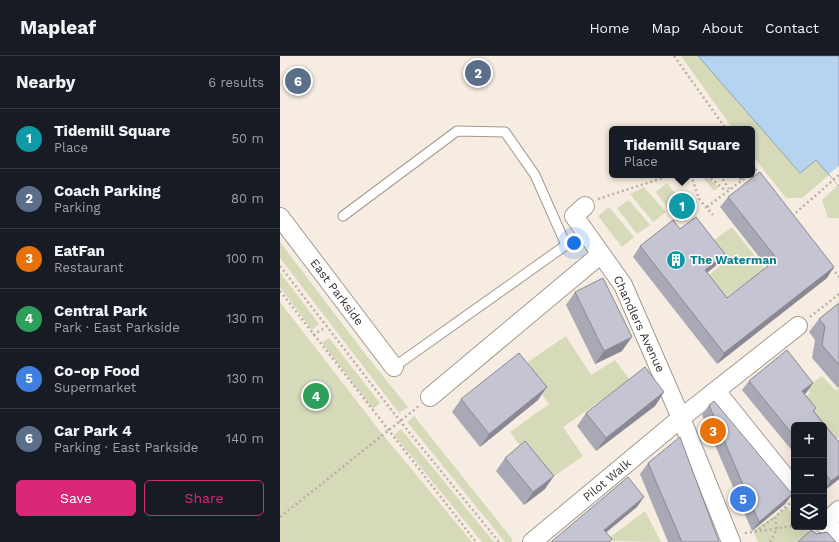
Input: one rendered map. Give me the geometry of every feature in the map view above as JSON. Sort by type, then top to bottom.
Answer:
[{"type":"street","name":"Chandlers Avenue","points":[[580,211],[601,254],[623,285],[681,418],[730,539]]},
{"type":"street","name":"East Parkside","points":[[280,217],[394,367]]},
{"type":"street","points":[[426,400],[601,254]]},
{"type":"street","points":[[681,418],[798,326]]},
{"type":"street","points":[[716,391],[791,484]]},
{"type":"street","name":"Pilot Walk","points":[[532,542],[681,418]]},
{"type":"street","points":[[827,526],[839,537]]},
{"type":"lane","points":[[342,216],[456,131],[505,132],[535,175],[566,245],[394,367]]},
{"type":"path","points":[[674,56],[724,126]]},
{"type":"path","points":[[756,170],[762,177]]},
{"type":"path","points":[[792,217],[839,175]]},
{"type":"path","points":[[580,211],[589,202],[663,178]]},
{"type":"path","points":[[692,178],[699,199],[713,215]]},
{"type":"path","points":[[711,178],[728,190]]},
{"type":"path","points":[[722,178],[728,190]]},
{"type":"path","points":[[707,207],[745,178]]},
{"type":"path","points":[[670,225],[699,199]]},
{"type":"path","points":[[788,211],[796,222]]},
{"type":"path","points":[[828,263],[839,277]]},
{"type":"path","points":[[280,266],[400,421],[499,542]]},
{"type":"path","points":[[280,291],[476,542]]},
{"type":"path","points":[[798,326],[839,294]]},
{"type":"path","points":[[313,335],[326,326]]},
{"type":"path","points":[[280,517],[426,400]]},
{"type":"path","points":[[755,532],[775,517],[791,502]]},
{"type":"path","points":[[770,542],[777,529],[775,517]]},
{"type":"path","points":[[730,539],[755,532],[791,527]]},
{"type":"green space","points":[[681,56],[839,56],[839,218],[828,218],[822,200],[838,185],[829,175],[802,198],[786,198],[755,159],[755,126],[731,126]]},
{"type":"green space","points":[[703,178],[708,178],[719,187],[714,191]]},
{"type":"green space","points":[[667,183],[681,201],[669,210],[656,192]]},
{"type":"green space","points":[[644,187],[666,212],[653,222],[630,194]]},
{"type":"green space","points":[[629,200],[650,225],[637,234],[617,208]]},
{"type":"green space","points":[[609,207],[634,237],[622,247],[598,216]]},
{"type":"green space","points":[[732,227],[765,269],[720,302],[702,281],[721,265],[707,245]]},
{"type":"green space","points":[[280,242],[366,355],[408,407],[399,413],[280,258]]},
{"type":"green space","points":[[280,272],[319,324],[312,330],[280,287]]},
{"type":"green space","points":[[280,302],[379,430],[472,542],[280,542]]},
{"type":"green space","points":[[566,336],[591,375],[615,360],[630,380],[563,427],[583,456],[546,482],[510,432],[549,404],[522,366]]},
{"type":"green space","points":[[329,338],[380,403],[373,409],[322,343]]},
{"type":"green space","points":[[822,376],[836,391],[839,388],[839,437],[831,444],[827,433],[827,422],[821,422],[801,401],[810,393],[807,387]]},
{"type":"green space","points":[[414,416],[513,540],[511,542],[505,542],[407,422]]},
{"type":"green space","points":[[401,429],[494,542],[482,542],[394,435]]},
{"type":"green space","points":[[787,507],[791,512],[791,530],[807,530],[811,535],[803,542],[758,542],[753,531]]},
{"type":"green space","points":[[645,511],[661,542],[605,541]]},
{"type":"water","points":[[698,56],[839,56],[839,186],[816,160],[800,173]]},
{"type":"pier","points":[[839,166],[839,184],[838,185],[829,174]]},
{"type":"building","points":[[760,172],[834,267],[724,353],[640,246],[673,220],[680,229],[696,217],[725,254],[705,270],[727,298],[777,259],[728,197],[752,178],[755,178],[755,176]]},
{"type":"building","points":[[603,278],[632,337],[604,351],[575,292]]},
{"type":"building","points":[[839,303],[839,365],[822,345],[825,326],[819,319]]},
{"type":"building","points":[[787,350],[813,383],[802,391],[816,408],[813,411],[822,422],[791,422],[791,432],[749,381]]},
{"type":"building","points":[[519,353],[547,387],[489,434],[461,399]]},
{"type":"building","points":[[645,367],[664,392],[606,438],[586,413]]},
{"type":"building","points":[[714,401],[791,493],[791,495],[759,522],[709,405]]},
{"type":"building","points":[[827,428],[839,441],[839,475],[831,481],[827,476]]},
{"type":"building","points":[[680,437],[719,542],[682,542],[648,463]]},
{"type":"building","points":[[525,441],[554,476],[533,492],[505,458]]},
{"type":"building","points":[[628,477],[644,497],[604,530],[612,539],[609,542],[551,542]]},
{"type":"building","points":[[811,530],[817,534],[827,532],[836,542],[798,542]]},
{"type":"place","name":"Coach Parking","points":[[478,73]]},
{"type":"place","name":"Car Park 4","points":[[298,81]]},
{"type":"place","name":"Tidemill Square","points":[[682,206]]},
{"type":"place","name":"The Waterman","points":[[676,260]]},
{"type":"place","name":"Central Park","points":[[316,396]]},
{"type":"place","name":"EatFan","points":[[713,431]]},
{"type":"place","name":"Co-op Food","points":[[743,499]]}]
